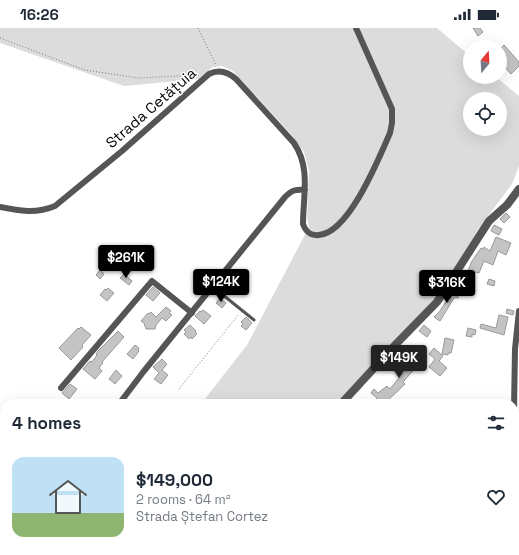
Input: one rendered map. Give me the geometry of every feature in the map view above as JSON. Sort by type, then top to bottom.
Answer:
[{"type":"street","name":"Strada Cetățuia","points":[[0,207],[34,212],[55,206],[122,151],[208,74],[214,71],[219,71],[226,73],[236,80],[294,143],[300,152],[305,172],[303,224],[306,231],[313,236],[321,235],[330,231],[339,224],[358,200],[390,133],[392,123],[392,109],[356,28]]},
{"type":"street","points":[[123,399],[285,197],[291,191],[297,189],[305,190]]},
{"type":"street","points":[[346,399],[437,302],[489,221],[507,205],[518,192]]},
{"type":"street","points":[[62,388],[152,281],[192,313]]},
{"type":"street","points":[[514,399],[515,350],[519,311]]},
{"type":"lane","points":[[213,287],[254,320]]},
{"type":"path","points":[[198,28],[219,71]]},
{"type":"path","points":[[0,38],[85,70],[138,78],[208,74]]},
{"type":"path","points":[[179,389],[242,311]]},
{"type":"shaded area","points":[[0,28],[437,28],[463,50],[463,84],[504,84],[519,96],[519,166],[512,184],[477,231],[437,303],[342,399],[205,399],[247,345],[309,227],[307,217],[309,171],[304,152],[290,133],[233,71],[222,66],[213,67],[198,79],[124,86],[0,43]]},
{"type":"building","points":[[473,28],[480,28],[483,32],[478,36]]},
{"type":"building","points":[[507,48],[519,62],[519,66],[511,74],[507,70]]},
{"type":"building","points":[[506,213],[510,217],[504,223],[500,219]]},
{"type":"building","points":[[494,225],[502,229],[499,235],[491,231]]},
{"type":"building","points":[[496,237],[511,243],[506,255],[498,251],[493,265],[484,261],[479,273],[474,272],[470,291],[456,288],[457,281],[464,281],[466,272],[467,273],[472,261],[481,248],[483,249],[484,247],[490,251]]},
{"type":"building","points":[[118,250],[121,253],[120,254],[132,264],[126,272],[114,262],[109,267],[105,264]]},
{"type":"building","points":[[100,270],[104,274],[100,279],[96,275]]},
{"type":"building","points":[[124,274],[132,281],[129,285],[120,278]]},
{"type":"building","points":[[489,279],[495,281],[494,286],[487,284]]},
{"type":"building","points":[[153,287],[160,293],[153,301],[146,295]]},
{"type":"building","points":[[108,288],[114,293],[107,301],[100,295],[105,289],[106,290]]},
{"type":"building","points":[[452,288],[459,290],[458,298],[454,298],[440,321],[434,317],[447,300],[450,302]]},
{"type":"building","points":[[220,298],[226,303],[222,308],[216,303]]},
{"type":"building","points":[[166,307],[171,311],[169,313],[172,315],[166,321],[162,318],[156,325],[155,329],[146,329],[144,323],[141,321],[148,313],[149,314],[151,312],[156,317]]},
{"type":"building","points":[[507,309],[514,311],[513,315],[506,313]]},
{"type":"building","points":[[203,310],[211,316],[204,324],[195,316]]},
{"type":"building","points":[[499,315],[508,317],[504,335],[480,328],[481,324],[496,328]]},
{"type":"building","points":[[246,317],[252,323],[246,330],[241,326],[243,324],[241,322]]},
{"type":"building","points":[[190,325],[197,334],[192,339],[191,337],[189,339],[184,334],[186,332],[184,330]]},
{"type":"building","points":[[424,325],[431,331],[427,337],[419,331]]},
{"type":"building","points":[[81,327],[91,335],[82,345],[83,347],[71,360],[59,348],[78,328],[79,329]]},
{"type":"building","points":[[468,328],[476,330],[475,335],[472,334],[472,337],[466,336]]},
{"type":"building","points":[[118,331],[124,337],[102,362],[103,363],[99,368],[102,371],[95,379],[83,369],[90,361],[92,362],[99,350]]},
{"type":"building","points":[[445,338],[454,340],[451,353],[448,353],[448,355],[442,354]]},
{"type":"building","points":[[135,345],[139,348],[139,351],[133,359],[127,354]]},
{"type":"building","points":[[416,348],[426,356],[403,382],[405,384],[389,399],[376,399],[377,398],[371,393],[374,389],[378,393],[387,386],[390,389],[402,374],[399,372],[413,356],[410,354]]},
{"type":"building","points":[[434,348],[443,356],[439,361],[447,368],[440,376],[429,367],[435,359],[429,354]]},
{"type":"building","points":[[162,359],[167,364],[162,370],[168,375],[161,384],[154,379],[159,373],[153,367]]},
{"type":"building","points":[[116,370],[122,376],[115,384],[109,379]]},
{"type":"building","points":[[70,384],[77,389],[69,399],[62,393]]}]
